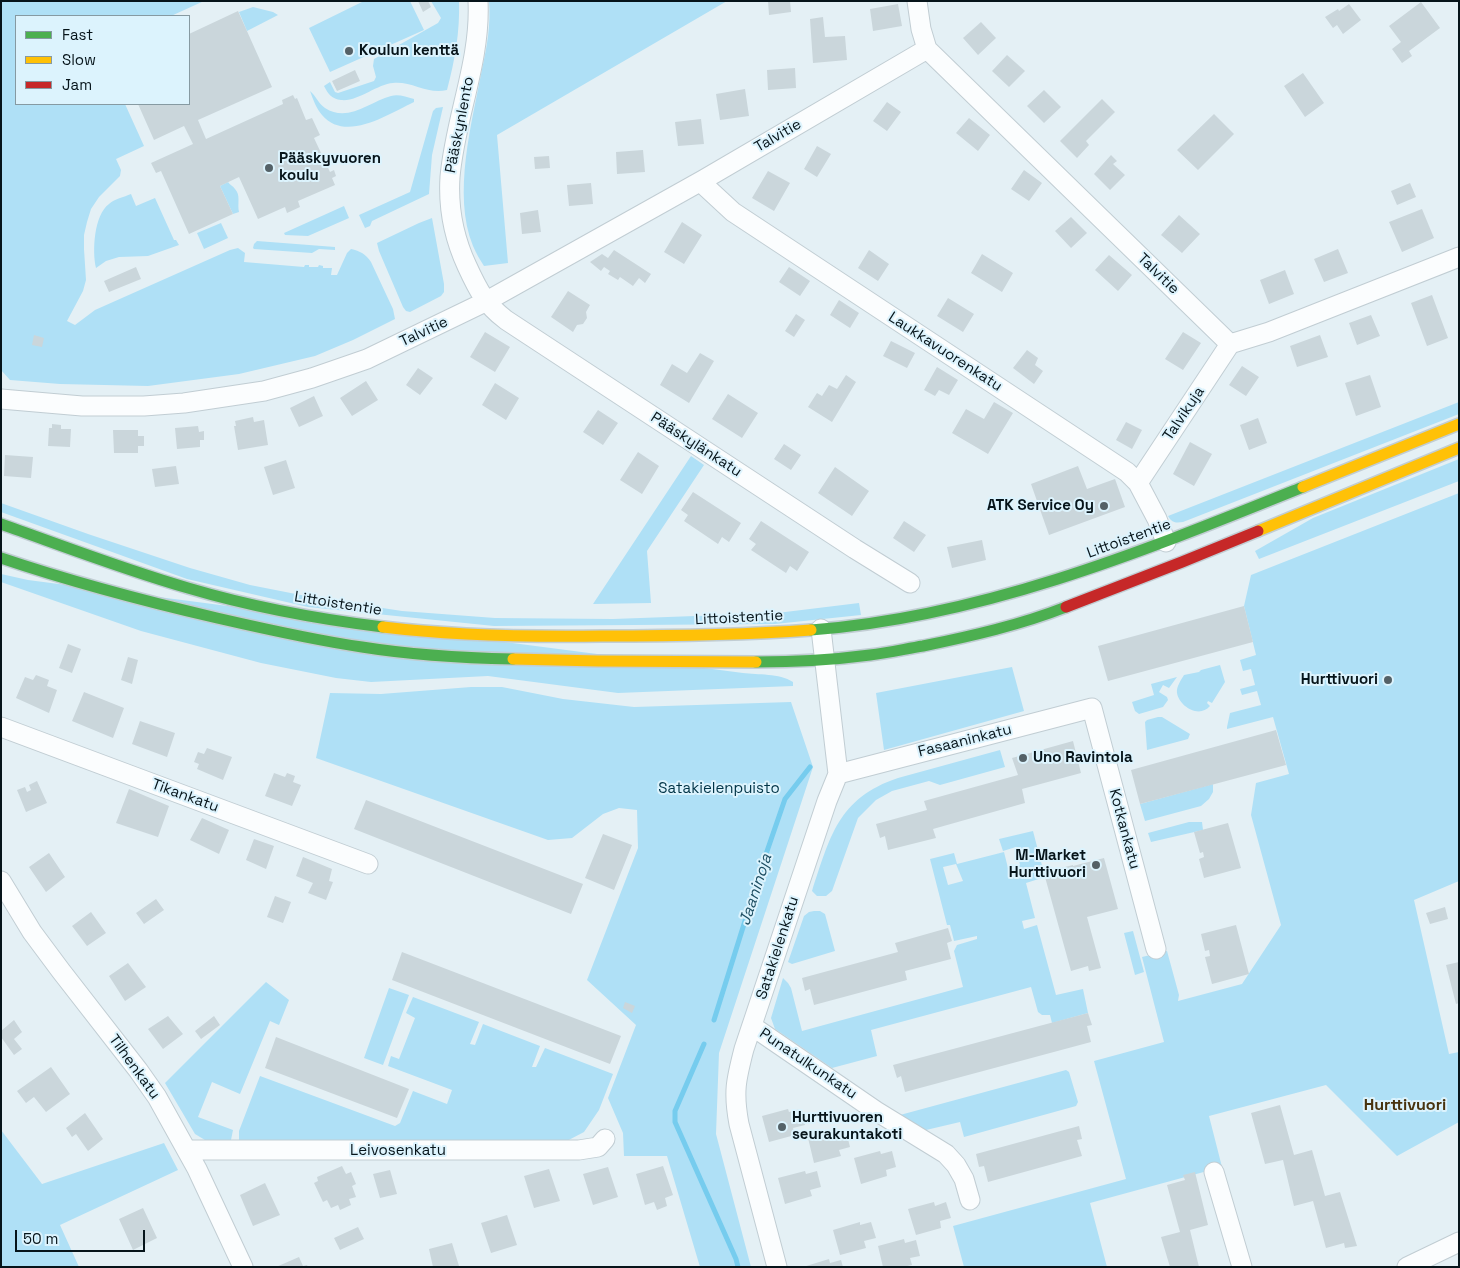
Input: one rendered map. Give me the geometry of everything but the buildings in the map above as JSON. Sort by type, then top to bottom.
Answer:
[{"type":"main road","name":"Littoistentie","points":[[1,524],[184,588],[333,620],[403,629],[492,636],[596,636],[711,635],[821,629],[879,621],[963,605],[1077,574],[1166,542],[1459,424]]},
{"type":"main road","points":[[1,558],[99,589],[173,608],[281,633],[406,653],[500,659],[779,662],[824,660],[872,655],[947,641],[1007,627],[1042,616],[1182,562],[1459,448]]},
{"type":"street","name":"Pääskynlento","points":[[478,1],[479,18],[474,54],[451,169],[450,205],[452,221],[461,253],[485,302]]},
{"type":"street","points":[[917,1],[927,49]]},
{"type":"street","name":"Talvitie","points":[[1,399],[82,406],[144,406],[184,403],[264,391],[312,378],[367,359],[485,302],[703,180],[927,49],[1230,344]]},
{"type":"street","name":"Laukkavuorenkatu","points":[[703,180],[706,187],[733,212],[1127,472],[1138,483],[1157,519],[1166,542]]},
{"type":"street","points":[[1230,344],[1269,332],[1459,257]]},
{"type":"street","name":"Pääskylänkatu","points":[[485,302],[506,320],[855,549],[910,583]]},
{"type":"street","name":"Talvikuja","points":[[1138,483],[1230,344]]},
{"type":"street","name":"Satakielenkatu","points":[[777,1267],[739,1124],[735,1090],[752,1026],[827,801],[838,774],[821,629]]},
{"type":"street","name":"Fasaaninkatu","points":[[838,774],[1092,708]]},
{"type":"street","name":"Kotkankatu","points":[[1092,708],[1156,949]]},
{"type":"street","name":"Tikankatu","points":[[1,727],[368,864]]},
{"type":"street","name":"Tilhenkatu","points":[[1,881],[32,932],[157,1097],[187,1150],[243,1267]]},
{"type":"street","name":"Punatulkunkatu","points":[[752,1026],[876,1111],[946,1154],[956,1165],[964,1179],[970,1200]]},
{"type":"street","name":"Leivosenkatu","points":[[187,1150],[578,1150],[598,1147],[605,1139]]},
{"type":"street","points":[[1214,1172],[1242,1267]]},
{"type":"street","points":[[1407,1267],[1459,1242]]},
{"type":"green space","points":[[1,1],[204,1],[173,15],[15,15],[15,105],[125,105],[144,146],[116,159],[121,170],[120,176],[99,197],[91,209],[84,235],[86,280],[83,291],[67,321],[75,325],[95,310],[238,248],[245,253],[244,262],[304,267],[309,265],[309,267],[318,267],[319,265],[323,266],[323,268],[332,268],[331,275],[337,275],[347,253],[351,249],[360,252],[371,262],[393,309],[395,319],[315,356],[239,374],[148,386],[60,384],[10,380],[1,370]]},
{"type":"green space","name":"Koulun kenttä","points":[[364,1],[410,1],[424,30],[330,72],[309,28]]},
{"type":"green space","points":[[431,1],[459,1],[459,24],[447,90],[433,91],[407,84],[393,83],[347,100],[338,99],[329,94],[324,86],[330,82],[335,92],[338,93],[374,81],[376,77],[373,66],[374,59],[438,23],[441,18]]},
{"type":"green space","points":[[489,1],[727,1],[497,135],[508,263],[484,266],[473,246],[467,226],[464,204],[464,181],[469,135],[488,35]]},
{"type":"green space","points":[[253,7],[278,15],[247,31],[239,12]]},
{"type":"green space","points":[[310,91],[325,108],[342,113],[358,110],[394,95],[414,99],[414,102],[367,124],[343,126],[332,123],[322,115]]},
{"type":"green space","points":[[443,107],[432,155],[429,194],[372,221],[370,226],[365,228],[359,215],[410,192],[433,111],[436,108]]},
{"type":"green space","points":[[228,182],[237,191],[238,197],[239,212],[233,214],[220,186]]},
{"type":"green space","points":[[131,194],[136,206],[155,198],[174,240],[179,245],[148,256],[119,257],[106,261],[96,268],[94,243],[100,216],[111,202]]},
{"type":"green space","points":[[344,206],[349,218],[308,236],[285,235],[284,233]]},
{"type":"green space","points":[[432,218],[444,292],[441,296],[410,312],[406,311],[377,243]]},
{"type":"green space","points":[[221,223],[228,238],[204,249],[197,233]]},
{"type":"green space","points":[[257,241],[335,247],[335,250],[319,249],[312,253],[254,249],[254,244]]},
{"type":"green space","points":[[1459,402],[1459,414],[1183,522],[1174,522],[1168,516]]},
{"type":"green space","points":[[691,456],[704,465],[647,551],[651,603],[593,604]]},
{"type":"green space","points":[[1459,459],[1459,481],[1259,559],[1255,551],[1313,518]]},
{"type":"green space","points":[[1459,493],[1459,881],[1414,900],[1449,1054],[1459,1052],[1459,1122],[1397,1156],[1326,1085],[1209,1116],[1222,1167],[1090,1203],[1107,1267],[964,1267],[953,1226],[1126,1179],[1094,1061],[1164,1042],[1142,957],[1167,951],[1179,995],[1178,1001],[1242,984],[1281,925],[1251,815],[1256,783],[1289,774],[1273,717],[1227,729],[1230,713],[1261,705],[1257,691],[1242,695],[1240,689],[1255,685],[1251,669],[1243,671],[1240,660],[1256,655],[1244,606],[1251,575]]},
{"type":"green space","points":[[1,503],[190,568],[250,585],[311,597],[402,611],[495,618],[613,619],[777,613],[859,603],[861,615],[775,624],[494,626],[308,607],[187,579],[1,512]]},
{"type":"green space","points":[[1,574],[28,580],[775,676],[793,682],[793,686],[618,693],[488,676],[371,682],[336,678],[261,663],[141,631],[1,582]]},
{"type":"green space","points":[[1220,665],[1225,682],[1212,703],[1208,701],[1207,703],[1210,706],[1206,710],[1195,711],[1185,706],[1177,693],[1184,675]]},
{"type":"green space","points":[[1012,667],[1024,711],[884,750],[876,693]]},
{"type":"green space","points":[[1177,677],[1169,688],[1163,685],[1159,692],[1167,697],[1168,700],[1163,707],[1139,714],[1135,711],[1132,702],[1154,695],[1151,684]]},
{"type":"green space","name":"Satakielenpuisto","points":[[471,687],[502,687],[563,699],[634,707],[791,702],[813,767],[719,1053],[716,1134],[751,1267],[700,1267],[667,1156],[624,1156],[623,1133],[608,1098],[636,1025],[587,980],[638,848],[637,810],[619,808],[603,814],[572,838],[548,840],[316,758],[330,693],[381,694]]},
{"type":"green space","points":[[1162,717],[1190,734],[1188,739],[1147,750],[1145,722]]},
{"type":"green space","points":[[1000,750],[1005,767],[940,785],[929,781],[892,791],[876,800],[858,818],[832,891],[826,896],[817,896],[812,891],[831,837],[849,808],[862,796],[878,786],[898,778]]},
{"type":"green space","points":[[1213,784],[1213,792],[1209,799],[1201,806],[1145,821],[1140,804]]},
{"type":"green space","points":[[1189,822],[1202,822],[1203,830],[1151,842],[1148,833]]},
{"type":"green space","points":[[1033,831],[1045,877],[1026,883],[1035,918],[1022,921],[1024,929],[1037,925],[1056,995],[1083,989],[1088,1013],[1052,1023],[1050,1015],[1042,1015],[1038,1012],[1031,987],[871,1030],[877,1056],[832,1068],[775,1029],[771,1018],[783,978],[791,988],[802,1031],[963,987],[954,951],[957,945],[977,939],[977,936],[954,941],[950,925],[947,925],[930,859],[954,853],[957,864],[1004,852],[1008,868],[1020,865],[1016,847],[1003,851],[999,839]],"holes":[[[956,864],[963,881],[948,885],[943,867]]]},
{"type":"green space","points":[[814,911],[820,911],[825,914],[835,951],[792,964],[788,962],[804,916]]},
{"type":"green space","points":[[1133,931],[1144,972],[1135,975],[1124,933]]},
{"type":"green space","points":[[266,982],[289,1000],[279,1025],[270,1021],[240,1094],[212,1082],[198,1117],[233,1130],[231,1140],[205,1140],[195,1134],[165,1083]]},
{"type":"green space","points":[[389,988],[409,995],[383,1065],[364,1058]]},
{"type":"green space","points":[[413,997],[479,1022],[470,1044],[475,1045],[483,1024],[540,1046],[532,1067],[536,1067],[545,1048],[613,1074],[599,1110],[584,1132],[563,1143],[239,1142],[239,1131],[260,1076],[395,1126],[400,1123],[413,1091],[447,1104],[452,1090],[388,1066],[391,1056],[399,1059],[415,1018],[406,1013]]},
{"type":"green space","points":[[1066,1070],[1069,1072],[1078,1102],[1076,1106],[964,1137],[960,1122],[926,1130],[900,1115]]},
{"type":"green space","points":[[1,1130],[42,1184],[164,1143],[178,1170],[60,1225],[79,1267],[1,1267]]},
{"type":"waterway","name":"Jaaninoja","points":[[714,1020],[785,799],[810,767]]},
{"type":"waterway","name":"Jaaninoja","points":[[704,1044],[675,1111],[675,1122],[738,1267]]},
{"type":"traffic: fast","points":[[811,630],[875,623],[938,611],[1062,578],[1183,535],[1303,487]]},
{"type":"traffic: fast","points":[[1,524],[117,566],[212,595],[285,612],[383,627]]},
{"type":"traffic: fast","points":[[1,558],[135,598],[307,638],[400,652],[456,657],[513,659]]},
{"type":"traffic: fast","points":[[756,662],[856,657],[890,652],[996,630],[1066,607]]},
{"type":"traffic: slow","points":[[1303,487],[1459,424]]},
{"type":"traffic: slow","points":[[1258,531],[1459,448]]},
{"type":"traffic: slow","points":[[383,627],[465,634],[547,636],[706,635],[811,630]]},
{"type":"traffic: slow","points":[[513,659],[756,662]]},
{"type":"traffic: jam","points":[[1066,607],[1258,531]]},
{"type":"place","name":"Koulun kenttä","points":[[349,51]]},
{"type":"place","name":"Pääskyvuoren koulu","points":[[269,168]]},
{"type":"place","name":"ATK Service Oy","points":[[1104,506]]},
{"type":"place","name":"Hurttivuori","points":[[1388,680]]},
{"type":"place","name":"Uno Ravintola","points":[[1023,758]]},
{"type":"place","name":"M-Market Hurttivuori","points":[[1096,865]]},
{"type":"place","name":"Hurttivuoren seurakuntakoti","points":[[782,1127]]},
{"type":"district","name":"Hurttivuori","points":[[1405,1106]]}]
